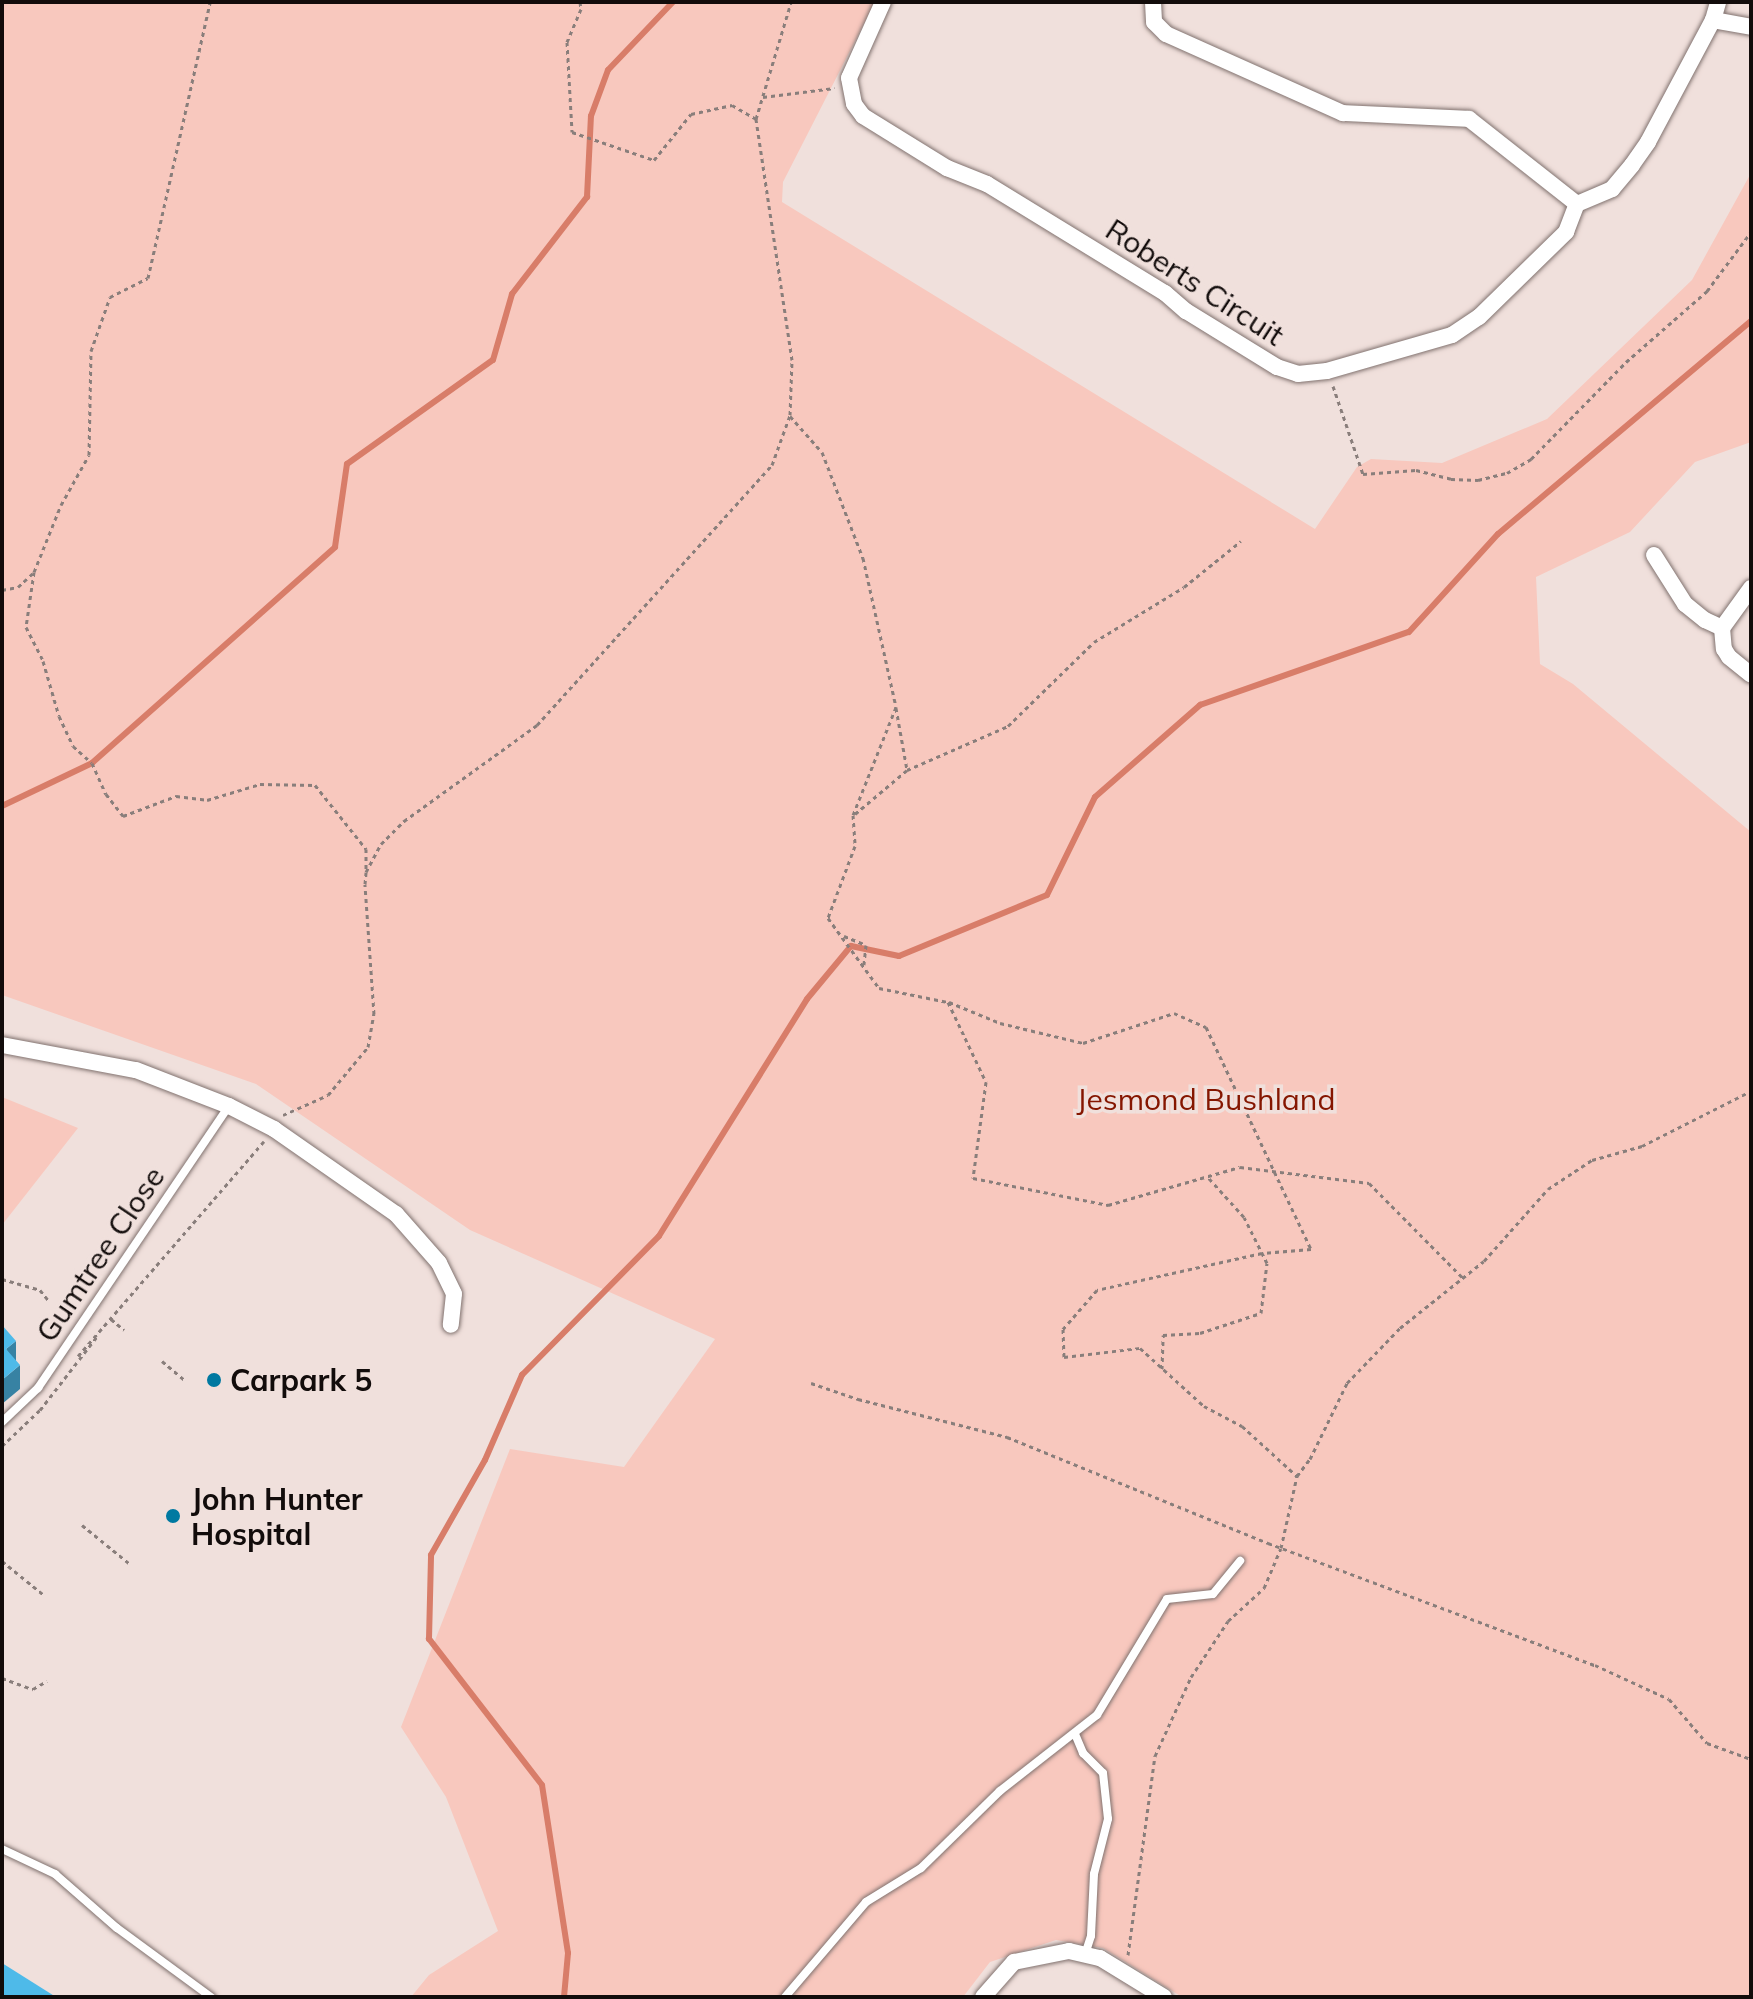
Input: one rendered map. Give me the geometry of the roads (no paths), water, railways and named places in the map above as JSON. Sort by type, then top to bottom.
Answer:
[{"type":"street","name":"Roberts Circuit","points":[[883,2],[852,65],[849,86],[854,104],[863,116],[947,168],[987,184],[1165,293],[1186,311],[1277,367],[1298,374],[1327,371],[1461,331],[1566,232],[1577,204]]},
{"type":"street","points":[[1153,2],[1154,22],[1166,34],[1343,113],[1363,117],[1451,115],[1469,119],[1577,204],[1612,189],[1632,165],[1648,142],[1713,20],[1718,2]]},
{"type":"street","points":[[1713,20],[1751,27]]},
{"type":"street","points":[[1654,555],[1685,604],[1705,620],[1722,628]]},
{"type":"street","points":[[1751,588],[1722,628],[1724,649],[1751,675]]},
{"type":"street","points":[[2,1045],[136,1070],[229,1106],[274,1129],[396,1214],[439,1263],[454,1294],[451,1325]]},
{"type":"street","points":[[983,1997],[1014,1962],[1069,1951],[1126,1971],[1164,1997]]},
{"type":"lane","name":"Gumtree Close","points":[[2,1422],[38,1388],[229,1106]]},
{"type":"lane","points":[[785,1997],[866,1902],[921,1868],[1000,1791],[1097,1715],[1167,1599],[1213,1594],[1240,1561]]},
{"type":"lane","points":[[1075,1734],[1083,1753],[1103,1773],[1108,1819],[1094,1874],[1091,1936],[1084,1955]]},
{"type":"lane","points":[[2,1849],[55,1874],[117,1928],[211,1997]]},
{"type":"waterway","points":[[2,806],[92,763],[335,547],[347,464],[493,360],[512,294],[587,197],[591,116],[608,70],[673,2]]},
{"type":"waterway","points":[[564,1997],[568,1953],[542,1785],[429,1639],[431,1555],[485,1460],[522,1375],[659,1236],[807,999],[851,946],[899,956],[1047,895],[1095,797],[1200,705],[1409,632],[1498,534],[1751,321]]},
{"type":"place","name":"Carpark 5","points":[[214,1380]]},
{"type":"place","name":"John Hunter Hospital","points":[[173,1516]]},
{"type":"park label","name":"Jesmond Bushland","points":[[1206,1099]]}]
